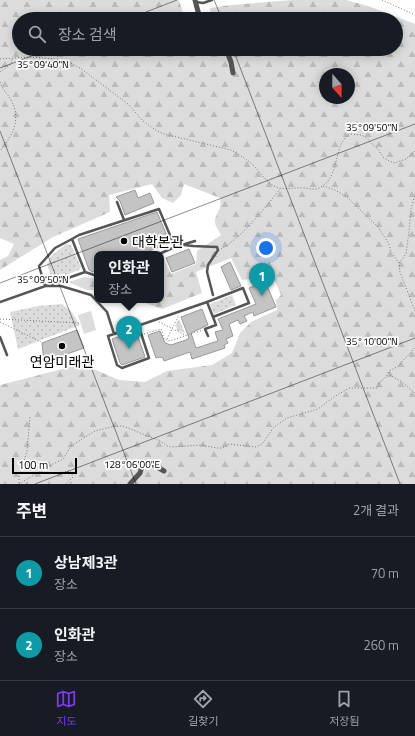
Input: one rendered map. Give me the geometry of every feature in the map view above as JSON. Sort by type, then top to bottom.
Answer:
[{"type":"street","points":[[196,1],[198,12]]},
{"type":"street","points":[[229,56],[233,72]]},
{"type":"street","points":[[130,484],[140,473],[142,466],[146,464],[152,464],[164,471]]},
{"type":"lane","points":[[196,1],[203,3],[212,0]]},
{"type":"lane","points":[[117,202],[124,220]]},
{"type":"lane","points":[[45,286],[39,266],[55,248],[79,235],[159,209],[174,247]]},
{"type":"lane","points":[[72,239],[85,272]]},
{"type":"lane","points":[[164,252],[195,241]]},
{"type":"lane","points":[[184,245],[217,247],[218,250],[208,266],[207,272],[213,295]]},
{"type":"lane","points":[[0,302],[85,272],[94,275]]},
{"type":"lane","points":[[45,286],[61,286],[91,295],[94,298]]},
{"type":"lane","points":[[139,327],[150,358],[122,368],[117,365],[108,336],[139,327],[243,288],[248,303],[213,317]]},
{"type":"lane","points":[[207,302],[216,325],[205,329],[208,336]]},
{"type":"lane","points":[[99,303],[107,312],[114,334]]},
{"type":"lane","points":[[0,337],[7,355]]},
{"type":"path","points":[[382,0],[415,15]]},
{"type":"path","points":[[0,59],[38,57],[66,61],[80,68],[110,90],[133,108],[143,121],[157,131],[231,150],[253,165],[269,182],[280,188],[305,188],[313,190],[322,186],[329,180],[334,171],[338,151],[343,140],[348,135],[361,135],[367,138],[389,162],[395,163],[406,160],[415,150]]},
{"type":"path","points":[[0,72],[11,64],[12,58]]},
{"type":"path","points":[[0,82],[12,100],[16,118],[13,132],[0,151]]},
{"type":"path","points":[[322,186],[335,190],[347,197],[378,227],[399,264],[400,272],[415,311]]},
{"type":"path","points":[[218,250],[223,248],[246,228],[267,206],[280,188]]},
{"type":"path","points":[[399,264],[406,254],[411,209],[415,194]]},
{"type":"path","points":[[166,340],[181,311]]},
{"type":"path","points":[[0,319],[80,323]]},
{"type":"path","points":[[156,320],[185,336]]},
{"type":"path","points":[[0,322],[41,342]]},
{"type":"path","points":[[142,335],[161,329],[164,339],[166,340]]},
{"type":"path","points":[[166,340],[169,341],[205,329]]},
{"type":"path","points":[[30,417],[27,451],[19,476],[19,484],[46,467],[63,459],[71,446],[89,434],[95,431],[117,426],[129,428],[160,441],[167,446],[177,447],[202,445],[222,448],[229,444],[256,447],[262,444],[274,427],[284,419],[318,409],[349,388],[378,388],[379,383],[386,377],[388,372],[397,367],[415,348]]},
{"type":"path","points":[[388,372],[390,376],[402,382],[415,393]]},
{"type":"path","points":[[40,472],[71,472],[73,476],[66,484]]},
{"type":"green space","points":[[0,0],[179,0],[183,12],[12,12],[12,56],[403,56],[403,19],[415,24],[415,484],[0,484],[0,385],[82,364],[119,380],[145,382],[167,371],[212,365],[232,353],[240,333],[251,322],[277,310],[276,300],[281,295],[275,281],[259,278],[242,280],[231,258],[196,272],[202,293],[162,309],[145,303],[164,303],[164,259],[171,274],[196,264],[197,251],[221,235],[215,223],[221,202],[220,198],[184,184],[181,195],[173,203],[162,198],[152,184],[109,195],[110,212],[53,237],[0,270],[0,260],[8,256],[14,244],[0,238]]},
{"type":"green space","points":[[292,0],[346,0],[384,12],[210,12],[210,8]]},
{"type":"green space","points":[[66,244],[71,245],[81,267],[79,270],[52,280],[47,264],[51,256]]},
{"type":"green space","points":[[84,277],[94,279],[94,290],[86,290],[69,282]]},
{"type":"green space","points":[[232,295],[236,305],[214,314],[210,304]]},
{"type":"green space","points":[[62,304],[71,311],[80,325],[18,349],[10,312],[38,306]]},
{"type":"green space","points":[[91,311],[96,330],[84,334],[78,315]]},
{"type":"green space","points":[[179,319],[185,333],[176,330],[177,328],[175,326]]},
{"type":"building","points":[[135,190],[138,198],[150,193],[154,203],[125,215],[120,201],[116,197]]},
{"type":"building","name":"대학본관","points":[[157,212],[170,243],[149,251],[94,251],[93,272],[89,270],[78,239]]},
{"type":"building","points":[[189,249],[195,263],[172,272],[166,258]]},
{"type":"building","points":[[230,262],[241,286],[231,290],[221,267]]},
{"type":"building","points":[[265,281],[276,307],[254,316],[253,312],[244,316],[247,321],[240,324],[238,320],[229,324],[233,336],[226,339],[228,343],[224,345],[225,348],[192,359],[190,352],[164,361],[163,358],[156,358],[148,335],[160,331],[165,343],[171,345],[186,340],[189,338],[181,317],[202,309],[208,325],[191,333],[196,348],[218,341],[215,332],[223,330],[218,319],[256,304],[249,288]]},
{"type":"building","name":"연암미래관","points":[[77,330],[84,348],[44,362],[42,343]]},
{"type":"building","points":[[136,331],[145,357],[122,365],[112,339]]},
{"type":"place","name":"대학본관","points":[[124,241]]},
{"type":"place","name":"상남제3관","points":[[262,296]]},
{"type":"place","name":"연암미래관","points":[[62,346]]},
{"type":"place","name":"인화관","points":[[129,349]]}]
